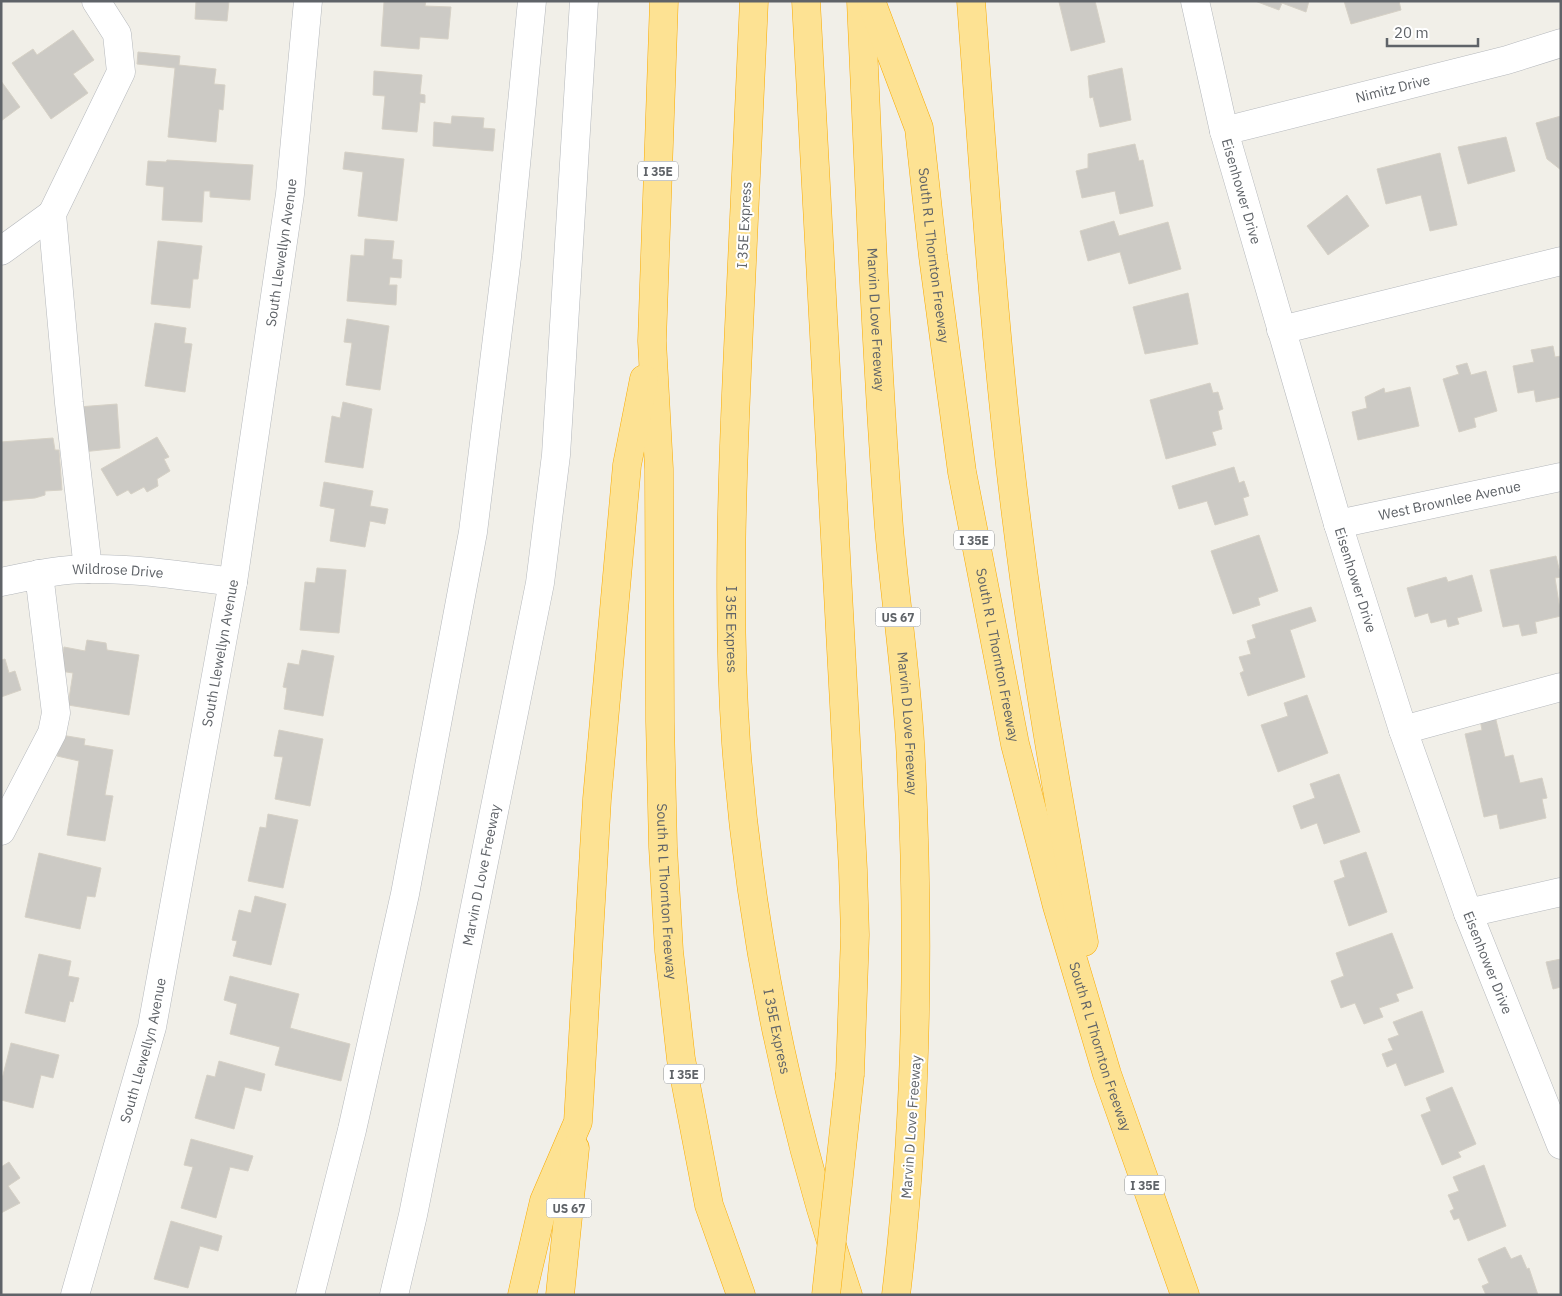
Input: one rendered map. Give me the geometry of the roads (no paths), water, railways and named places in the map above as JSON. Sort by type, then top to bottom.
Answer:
[{"type":"highway","name":"South R L Thornton Freeway","points":[[664,1],[652,341],[659,469],[660,722],[663,847],[669,951],[681,1059],[709,1205],[741,1295]]},
{"type":"highway","name":"I 35E Express","points":[[754,1],[734,440],[731,594],[736,740],[744,838],[774,1021],[789,1094],[821,1214],[848,1295]]},
{"type":"highway","points":[[806,1],[853,870],[855,953],[850,1074],[826,1295]]},
{"type":"highway","name":"Marvin D Love Freeway","points":[[861,1],[873,294],[890,531],[910,750],[916,1016],[914,1097],[896,1295]]},
{"type":"highway","name":"South R L Thornton Freeway","points":[[872,1],[920,128],[948,371],[962,472],[1015,744],[1057,906],[1107,1074],[1142,1178],[1186,1295]]},
{"type":"highway","points":[[971,1],[987,212],[1017,525],[1058,795],[1107,1074]]},
{"type":"highway","points":[[522,1295],[544,1200],[578,1122],[597,799],[627,465],[652,341]]},
{"type":"highway","name":"US 67","points":[[560,1295],[578,1122]]},
{"type":"street","points":[[1,251],[52,214],[121,72],[117,34],[96,1]]},
{"type":"street","name":"South Llewellyn Avenue","points":[[75,1295],[152,1027],[233,582],[290,194],[308,1]]},
{"type":"street","points":[[310,1295],[352,1130],[404,894],[473,532],[507,257],[532,1]]},
{"type":"street","name":"Marvin D Love Freeway","points":[[394,1295],[415,1205],[540,583],[556,455],[584,1]]},
{"type":"street","name":"Eisenhower Drive","points":[[1195,1],[1224,131],[1338,524],[1403,730],[1468,913],[1555,1116],[1561,1146]]},
{"type":"street","name":"Nimitz Drive","points":[[1224,131],[1507,60],[1561,43]]},
{"type":"street","points":[[52,214],[88,569]]},
{"type":"street","points":[[1281,330],[1561,262]]},
{"type":"street","name":"West Brownlee Avenue","points":[[1338,524],[1561,477]]},
{"type":"street","name":"Wildrose Drive","points":[[1,582],[39,574],[88,569],[155,573],[233,582]]},
{"type":"street","points":[[1,830],[52,733],[56,713],[39,574]]},
{"type":"street","points":[[1403,730],[1561,687]]},
{"type":"street","points":[[1468,913],[1561,892]]}]
